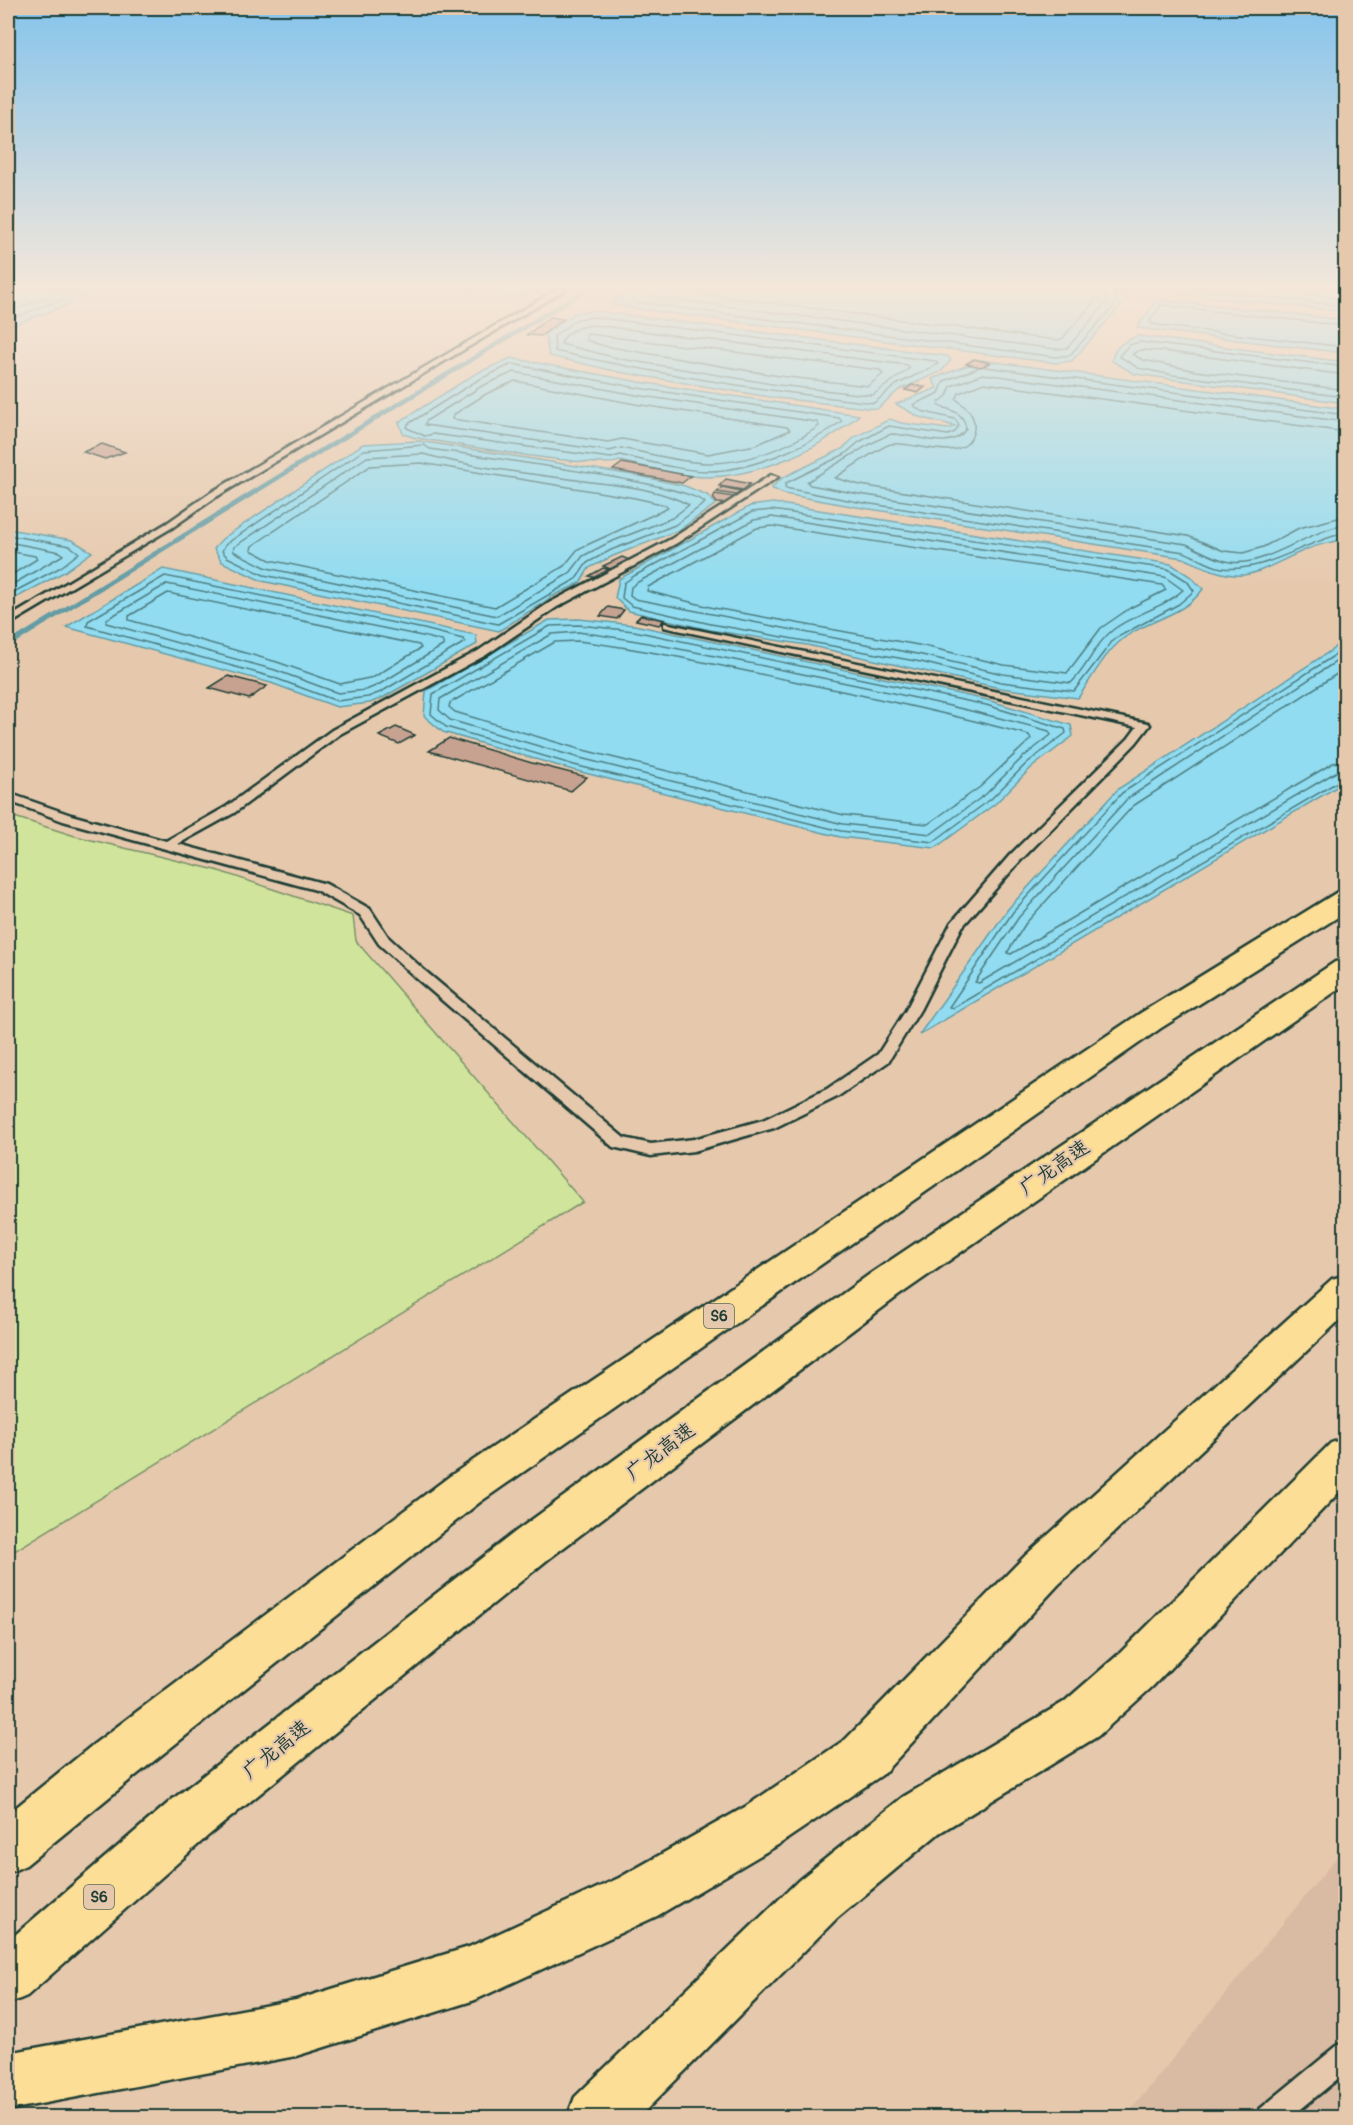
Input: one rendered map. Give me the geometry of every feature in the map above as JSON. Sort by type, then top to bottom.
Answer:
[{"type":"highway","name":"S6","points":[[8,1847],[112,1762],[465,1489],[1150,1021],[1346,899]]},
{"type":"highway","name":"广龙高速","points":[[8,1977],[191,1817],[531,1546],[884,1285],[1346,969]]},
{"type":"highway","points":[[8,2082],[297,2028],[475,1973],[638,1897],[763,1825],[864,1757],[1042,1570],[1346,1290]]},
{"type":"highway","points":[[596,2118],[818,1899],[921,1815],[1081,1719],[1120,1685],[1346,1456]]},
{"type":"lane","points":[[8,622],[170,525],[213,495],[395,388]]},
{"type":"lane","points":[[168,845],[230,810],[336,732],[483,653],[554,606],[674,541],[774,477]]},
{"type":"lane","points":[[8,797],[67,818],[321,887],[365,912],[384,941],[420,974],[619,1143],[651,1150],[694,1145],[768,1124],[832,1093],[883,1058],[913,1010],[956,926],[1015,858],[1132,741],[1144,725],[668,625]]},
{"type":"lane","points":[[1269,2118],[1346,2055]]},
{"type":"shaded area","points":[[1345,1847],[1345,2117],[1125,2117]]},
{"type":"green space","points":[[8,815],[75,836],[216,870],[353,916],[356,941],[583,1202],[8,1555]]},
{"type":"water","points":[[453,388],[680,388],[859,415],[827,439],[789,458],[749,471],[709,477],[677,474],[619,461],[607,463],[556,459],[416,438],[403,434],[399,422]]},
{"type":"water","points":[[717,388],[903,388],[877,409],[776,398]]},
{"type":"water","points":[[937,388],[1190,388],[1345,409],[1345,538],[1310,548],[1257,572],[1234,575],[1221,573],[1183,558],[857,507],[784,494],[771,488],[782,478],[842,449],[855,437],[890,419],[901,423],[948,429],[955,426],[919,417],[896,404]]},
{"type":"water","points":[[1238,388],[1345,388],[1345,403]]},
{"type":"water","points":[[419,441],[639,476],[685,486],[707,495],[716,504],[679,530],[589,568],[580,583],[555,595],[499,631],[262,581],[222,562],[214,549],[222,539],[363,444]]},
{"type":"water","points":[[773,503],[1171,564],[1191,577],[1203,589],[1195,599],[1173,613],[1137,630],[1116,645],[1078,698],[1000,688],[807,645],[710,630],[629,611],[615,598],[619,579],[750,506]]},
{"type":"water","points":[[8,529],[72,540],[92,552],[64,572],[8,602]]},
{"type":"water","points":[[163,569],[476,635],[477,644],[384,697],[370,703],[337,707],[271,683],[66,627]]},
{"type":"water","points":[[579,619],[634,625],[987,700],[1071,725],[1073,736],[1031,768],[995,804],[935,848],[840,837],[573,770],[443,732],[424,716],[426,691],[549,620]]},
{"type":"water","points":[[1345,636],[1345,782],[919,1035],[1008,909],[1118,789],[1332,650]]},
{"type":"building","points":[[908,388],[924,388],[918,393],[905,390]]},
{"type":"building","points":[[102,444],[125,452],[105,459],[83,452]]},
{"type":"building","points":[[622,463],[691,476],[682,483],[613,470]]},
{"type":"building","points":[[726,479],[750,484],[743,490],[719,486]]},
{"type":"building","points":[[722,487],[741,491],[736,495],[717,492]]},
{"type":"building","points":[[715,494],[734,497],[729,504],[717,503],[713,498]]},
{"type":"building","points":[[622,557],[632,561],[613,570],[603,566]]},
{"type":"building","points":[[603,568],[613,571],[600,579],[589,576]]},
{"type":"building","points":[[608,607],[624,610],[617,619],[600,616]]},
{"type":"building","points":[[641,615],[664,620],[659,625],[636,620]]},
{"type":"building","points":[[228,676],[267,686],[249,699],[209,688]]},
{"type":"building","points":[[396,727],[415,735],[399,744],[379,736]]},
{"type":"building","points":[[449,738],[587,777],[571,791],[429,751]]},
{"type":"waterway","points":[[325,449],[425,388]]},
{"type":"waterway","points":[[8,645],[327,447]]}]
